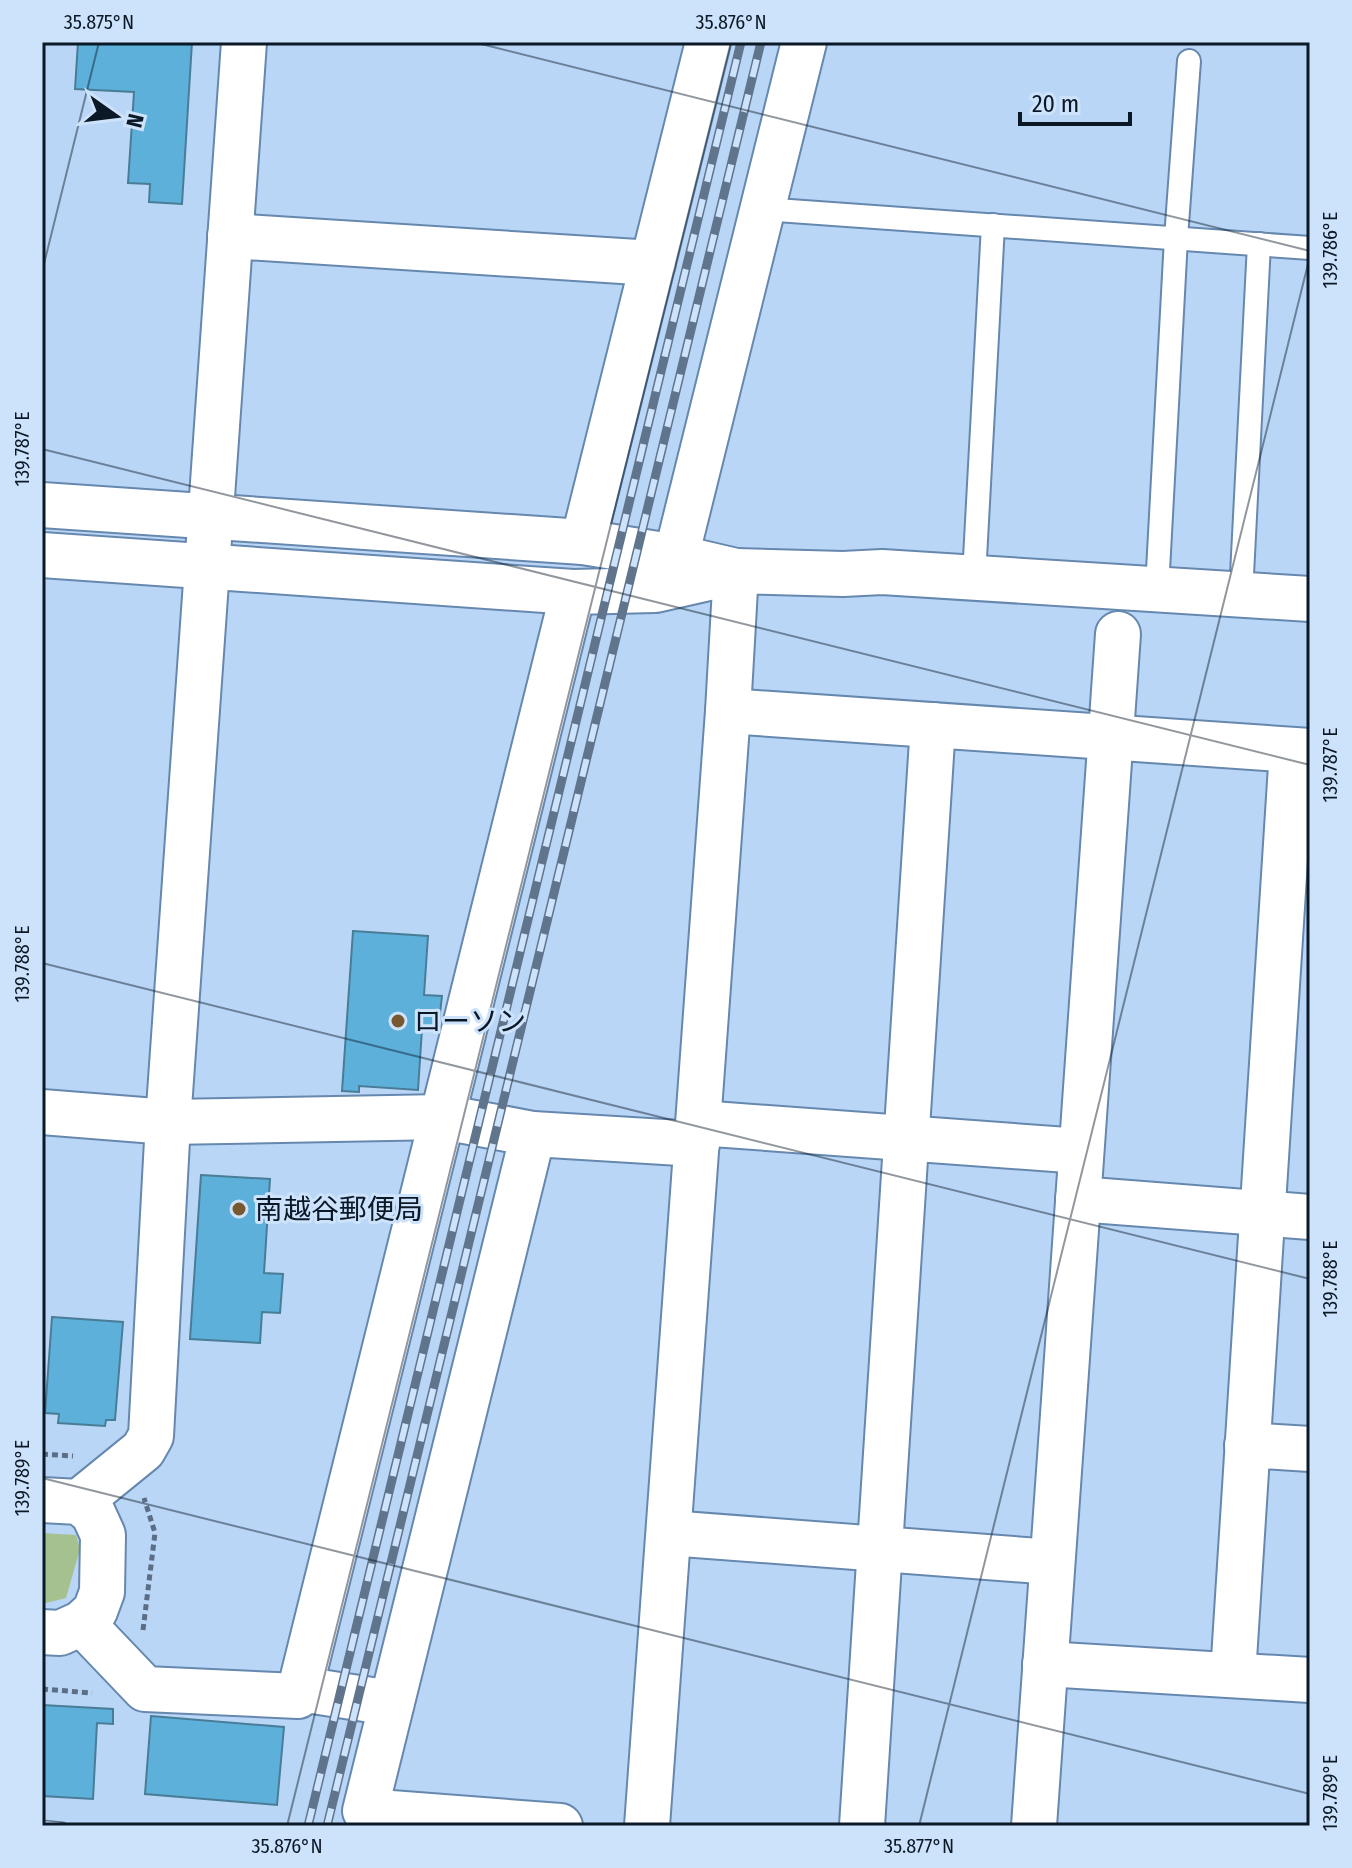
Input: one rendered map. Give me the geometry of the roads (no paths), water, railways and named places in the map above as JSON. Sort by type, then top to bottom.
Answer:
[{"type":"street","points":[[60,1501],[143,1450],[151,1436],[168,1122],[244,42]]},
{"type":"street","points":[[583,542],[708,42]]},
{"type":"street","points":[[676,557],[804,42]]},
{"type":"street","points":[[230,236],[653,263]]},
{"type":"street","points":[[42,505],[583,542],[676,557],[736,571],[882,572],[1310,599]]},
{"type":"street","points":[[42,555],[573,592],[655,590],[736,571]]},
{"type":"street","points":[[647,1826],[736,571]]},
{"type":"street","points":[[60,1501],[93,1513],[103,1535],[102,1592],[95,1611],[62,1628],[145,1689],[298,1696],[573,592]]},
{"type":"street","points":[[1034,1826],[1118,634]]},
{"type":"street","points":[[728,711],[1301,751],[1293,981],[1262,1214],[1233,1675]]},
{"type":"street","points":[[862,1826],[933,725]]},
{"type":"street","points":[[42,1112],[168,1122],[443,1117],[533,1134],[907,1139],[1081,1151]]},
{"type":"street","points":[[533,1134],[365,1811],[560,1826]]},
{"type":"street","points":[[1078,1199],[1310,1217]]},
{"type":"street","points":[[1247,1445],[1310,1449]]},
{"type":"street","points":[[669,1533],[1052,1562]]},
{"type":"street","points":[[1045,1664],[1310,1680]]},
{"type":"street","points":[[300,1689],[391,1703]]},
{"type":"lane","points":[[1157,589],[1189,61]]},
{"type":"lane","points":[[762,209],[1310,248]]},
{"type":"lane","points":[[974,577],[993,225]]},
{"type":"lane","points":[[1241,594],[1259,244]]},
{"type":"railway","points":[[308,1826],[741,42]]},
{"type":"railway","points":[[327,1826],[761,42]]},
{"type":"railway","points":[[42,1824],[63,1826]]},
{"type":"place","name":"ローソン","points":[[398,1021]]},
{"type":"place","name":"南越谷郵便局","points":[[239,1209]]}]
